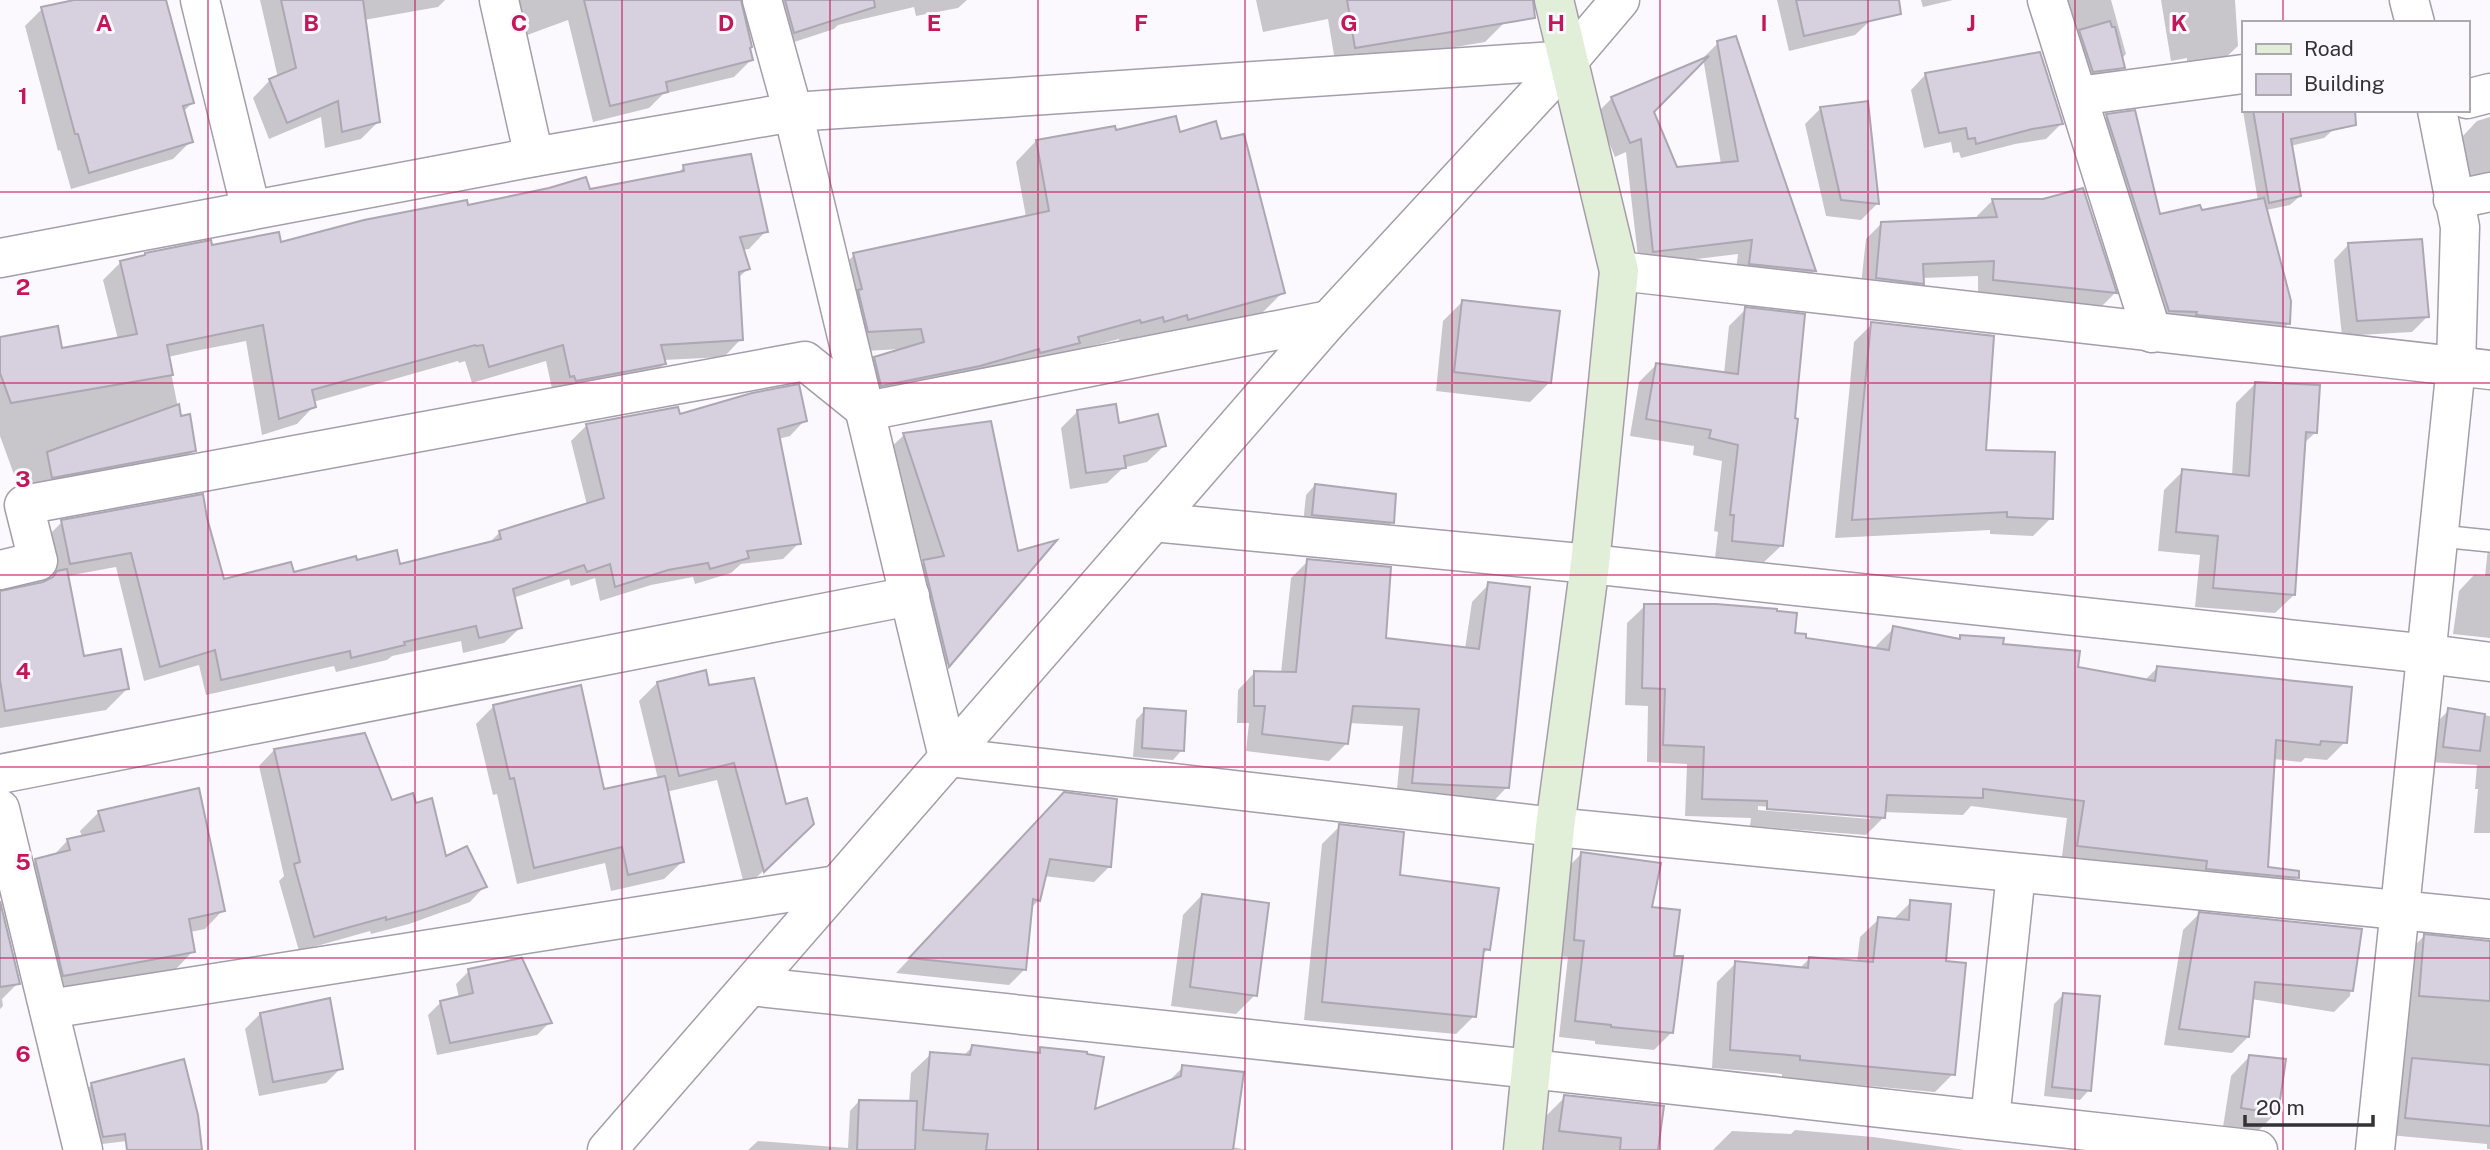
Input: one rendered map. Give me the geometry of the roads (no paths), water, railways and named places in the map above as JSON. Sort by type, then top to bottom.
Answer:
[{"type":"street","points":[[200,0],[251,210]]},
{"type":"street","points":[[499,0],[534,157]]},
{"type":"street","points":[[762,0],[793,112],[867,411],[948,757]]},
{"type":"street","points":[[1523,1150],[1555,827],[1590,564],[1619,271],[1554,0]]},
{"type":"street","points":[[607,1150],[1329,320],[1569,60],[1620,0]]},
{"type":"street","points":[[2047,0],[2152,332]]},
{"type":"street","points":[[2409,0],[2414,21]]},
{"type":"street","points":[[0,258],[534,157],[793,112],[1569,60]]},
{"type":"street","points":[[2078,96],[2242,74]]},
{"type":"street","points":[[2469,98],[2490,93]]},
{"type":"street","points":[[2375,1150],[2440,536],[2473,368],[2468,219],[2438,112]]},
{"type":"street","points":[[2468,219],[2490,192]]},
{"type":"street","points":[[1619,271],[2473,368]]},
{"type":"street","points":[[867,411],[1329,320]]},
{"type":"street","points":[[0,570],[38,561],[24,505],[750,371],[805,361],[867,411]]},
{"type":"street","points":[[1153,522],[1590,564],[2428,653],[2490,663]]},
{"type":"street","points":[[0,774],[911,596]]},
{"type":"street","points":[[948,757],[1555,827],[2490,919]]},
{"type":"street","points":[[0,809],[83,1150]]},
{"type":"street","points":[[1990,1120],[2016,873]]},
{"type":"street","points":[[49,1009],[837,885]]},
{"type":"street","points":[[750,986],[2258,1150]]},
{"type":"lane","points":[[2440,536],[2490,541]]}]
